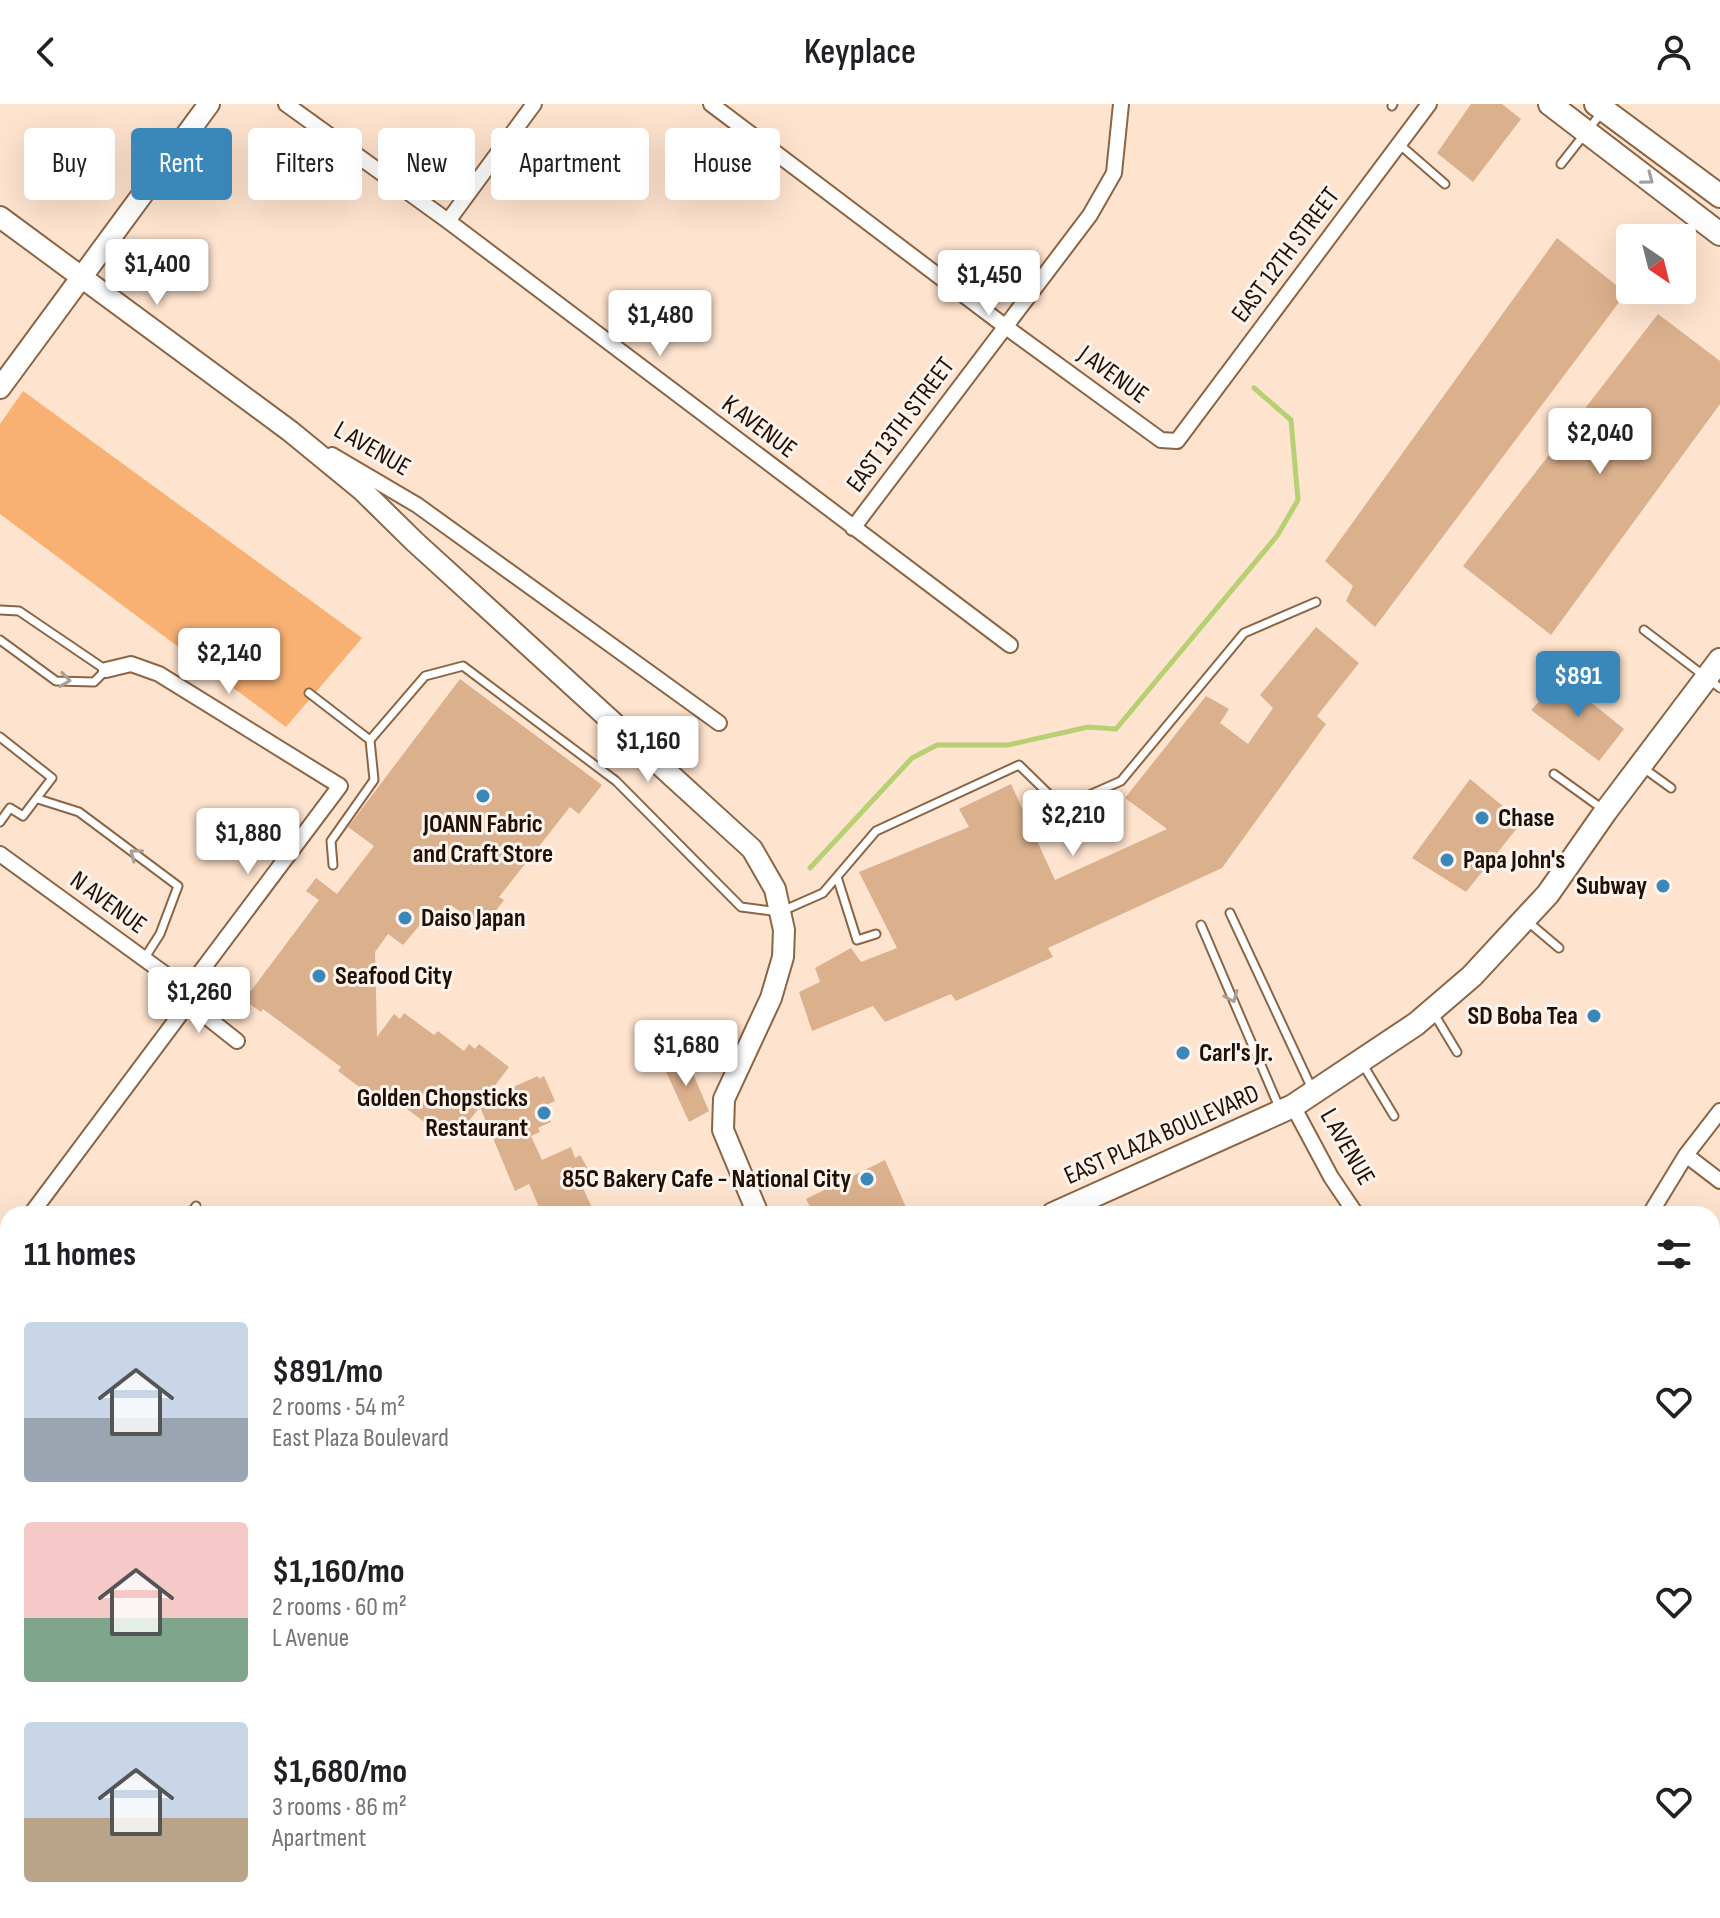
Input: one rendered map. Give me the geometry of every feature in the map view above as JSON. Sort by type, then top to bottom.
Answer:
[{"type":"main road","points":[[1550,104],[1720,234]]},
{"type":"main road","points":[[1603,106],[1720,196]]},
{"type":"main road","name":"EAST PLAZA BOULEVARD","points":[[1071,1206],[1287,1109],[1432,1011],[1472,976],[1548,894],[1640,766],[1716,675]]},
{"type":"street","points":[[0,388],[209,104]]},
{"type":"street","name":"K AVENUE","points":[[286,104],[448,221],[1010,645]]},
{"type":"street","points":[[448,221],[534,104]]},
{"type":"street","name":"J AVENUE","points":[[711,104],[1161,440],[1177,441],[1182,435]]},
{"type":"street","name":"EAST 13TH STREET","points":[[853,528],[1090,215],[1114,173],[1121,104]]},
{"type":"street","name":"EAST 12TH STREET","points":[[1182,435],[1429,104]]},
{"type":"street","name":"L AVENUE","points":[[0,217],[290,431],[417,505],[719,723]]},
{"type":"street","points":[[290,431],[362,490],[752,849],[775,889],[784,930],[783,957],[771,998],[724,1099],[723,1130],[755,1206]]},
{"type":"street","points":[[39,1206],[179,1016],[186,995],[340,786],[159,674],[131,664],[106,670]]},
{"type":"street","name":"N AVENUE","points":[[0,854],[144,959],[237,1041]]},
{"type":"street","name":"L AVENUE","points":[[1287,1109],[1351,1206]]},
{"type":"street","points":[[1655,1206],[1686,1155],[1720,1111]]},
{"type":"street","points":[[1686,1155],[1720,1181]]},
{"type":"lane","points":[[1561,164],[1603,106]]},
{"type":"lane","points":[[1399,144],[1445,184]]},
{"type":"lane","points":[[333,865],[331,841],[374,780],[370,740],[425,676],[463,666],[616,781],[741,907],[780,912],[823,893],[876,831],[1019,765],[1062,807],[1121,781],[1244,633],[1316,602]]},
{"type":"lane","points":[[0,610],[19,611],[106,670],[94,682],[56,681],[0,640]]},
{"type":"lane","points":[[1644,630],[1716,675]]},
{"type":"lane","points":[[309,693],[370,740]]},
{"type":"lane","points":[[0,737],[52,778],[23,816],[10,808],[0,822]]},
{"type":"lane","points":[[1640,766],[1671,788]]},
{"type":"lane","points":[[1554,774],[1606,811]]},
{"type":"lane","points":[[38,799],[79,812],[178,886],[160,934],[144,959]]},
{"type":"lane","points":[[837,877],[857,940],[876,934]]},
{"type":"lane","points":[[1230,913],[1313,1093]]},
{"type":"lane","points":[[1525,919],[1559,948]]},
{"type":"lane","points":[[1201,925],[1287,1109]]},
{"type":"lane","points":[[1432,1011],[1457,1052]]},
{"type":"lane","points":[[709,1029],[744,1056]]},
{"type":"lane","points":[[1361,1061],[1394,1116]]},
{"type":"shaded area","points":[[23,391],[362,638],[286,727],[0,514],[0,424]]},
{"type":"building","points":[[1471,104],[1502,104],[1521,119],[1473,182],[1437,153]]},
{"type":"building","points":[[1557,238],[1616,285],[1618,304],[1375,627],[1346,601],[1353,586],[1325,561]]},
{"type":"building","points":[[1658,314],[1720,361],[1720,404],[1551,635],[1463,566]]},
{"type":"building","points":[[1316,627],[1359,663],[1317,716],[1326,724],[1222,868],[1048,948],[1053,957],[956,1001],[951,994],[885,1022],[873,1006],[812,1031],[799,992],[820,982],[815,968],[851,948],[861,962],[897,948],[859,872],[969,827],[959,809],[1011,784],[1055,880],[1167,829],[1125,798],[1206,696],[1229,709],[1220,723],[1248,744],[1273,708],[1260,695]]},
{"type":"building","points":[[1561,678],[1624,729],[1599,761],[1531,710]]},
{"type":"building","points":[[460,679],[602,785],[579,814],[570,807],[499,897],[504,900],[482,929],[451,905],[434,928],[424,920],[403,945],[388,934],[375,952],[377,1037],[394,1014],[400,1019],[404,1013],[434,1035],[438,1031],[464,1051],[469,1044],[475,1049],[479,1044],[509,1067],[484,1100],[544,1076],[555,1101],[544,1106],[551,1122],[538,1128],[540,1132],[531,1136],[542,1160],[571,1147],[575,1158],[580,1155],[588,1169],[581,1172],[588,1184],[582,1186],[591,1206],[539,1206],[529,1184],[515,1191],[480,1107],[464,1127],[436,1131],[389,1095],[382,1104],[338,1071],[341,1067],[263,1009],[261,1012],[244,1000],[319,900],[306,891],[316,878],[337,894],[374,846],[348,827]]},
{"type":"building","points":[[1470,779],[1522,822],[1466,892],[1412,858]]},
{"type":"building","points":[[685,1055],[709,1111],[689,1122],[663,1065]]},
{"type":"building","points":[[885,1160],[905,1206],[810,1206],[806,1199]]},
{"type":"waterway","points":[[810,868],[912,758],[937,745],[1008,745],[1088,727],[1116,729],[1277,536],[1298,500],[1291,420],[1254,388]]},
{"type":"place","name":"JOANN Fabric and Craft Store","points":[[483,796]]},
{"type":"place","name":"Chase","points":[[1482,818]]},
{"type":"place","name":"Papa John's","points":[[1447,860]]},
{"type":"place","name":"Subway","points":[[1663,886]]},
{"type":"place","name":"Daiso Japan","points":[[405,918]]},
{"type":"place","name":"Seafood City","points":[[319,976]]},
{"type":"place","name":"SD Boba Tea","points":[[1594,1016]]},
{"type":"place","name":"Carl's Jr.","points":[[1183,1053]]},
{"type":"place","name":"Golden Chopsticks Restaurant","points":[[544,1113]]},
{"type":"place","name":"85C Bakery Cafe - National City","points":[[867,1179]]}]
